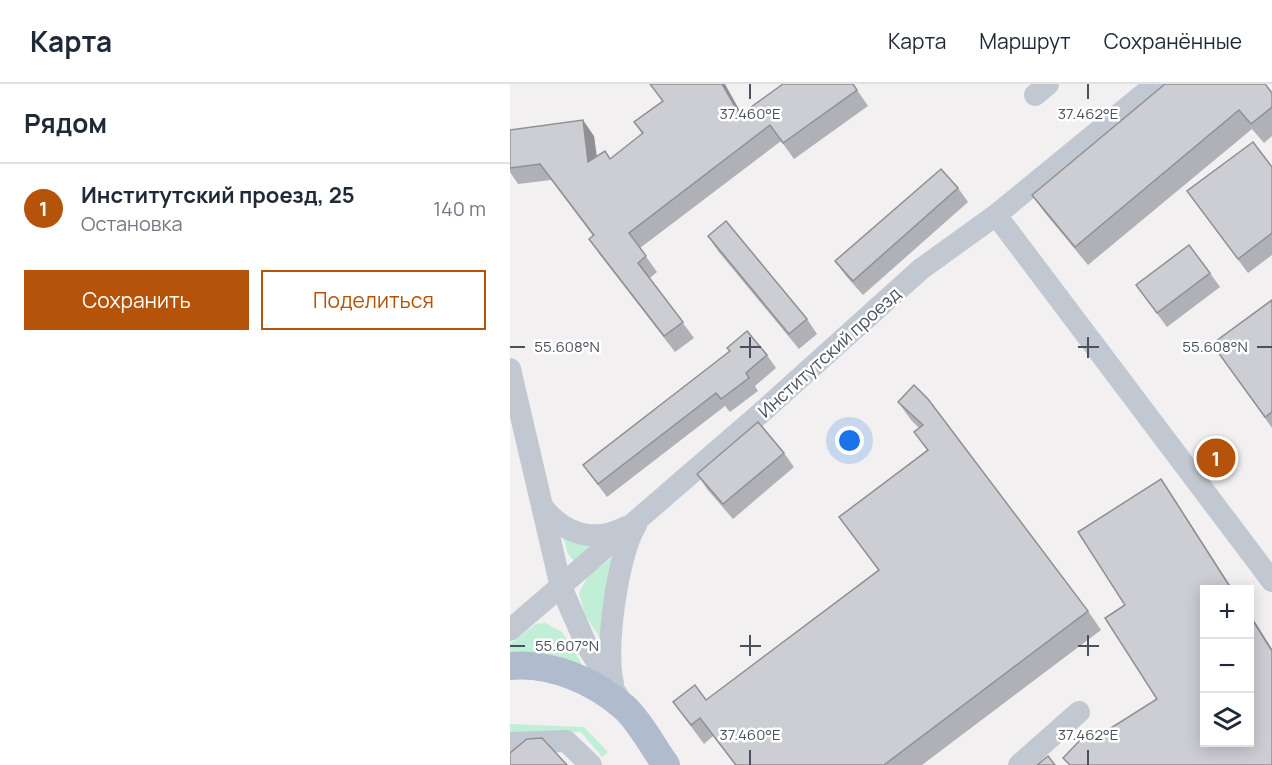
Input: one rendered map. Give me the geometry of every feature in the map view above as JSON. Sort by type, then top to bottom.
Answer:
[{"type":"main road","points":[[510,666],[540,667],[565,672],[621,701],[666,765]]},
{"type":"street","name":"Институтский проезд","points":[[510,630],[640,519],[921,269],[996,215],[1156,84]]},
{"type":"street","points":[[996,215],[1272,581]]},
{"type":"street","points":[[510,369],[561,587],[586,644],[621,701]]},
{"type":"street","points":[[542,506],[552,519],[571,532],[597,536],[615,533],[640,519]]},
{"type":"street","points":[[621,701],[610,651],[624,552],[640,519]]},
{"type":"street","points":[[1019,765],[1079,712]]},
{"type":"street","points":[[510,743],[566,741],[591,765]]},
{"type":"green space","points":[[562,533],[599,544],[578,560],[573,560],[568,554]]},
{"type":"green space","points":[[617,554],[600,638],[585,615],[579,593],[588,576]]},
{"type":"green space","points":[[545,623],[562,632],[582,664],[510,656],[510,644],[536,624]]},
{"type":"green space","points":[[510,724],[584,727],[608,752],[602,757],[581,732],[510,735]]},
{"type":"building","points":[[650,84],[722,84],[740,115],[783,84],[853,84],[857,90],[783,143],[770,125],[629,233],[646,256],[638,263],[683,322],[664,336],[589,239],[594,235],[540,164],[510,168],[510,130],[583,120],[588,162],[605,151],[610,159],[643,133],[634,122],[663,101]]},
{"type":"building","points":[[1165,84],[1265,84],[1272,93],[1272,107],[1251,124],[1239,110],[1075,247],[1032,195]]},
{"type":"building","points":[[1253,142],[1272,167],[1272,233],[1238,259],[1187,191]]},
{"type":"building","points":[[941,169],[958,188],[853,281],[835,261]]},
{"type":"building","points":[[726,221],[807,319],[789,334],[708,236]]},
{"type":"building","points":[[1189,245],[1210,273],[1157,313],[1136,285]]},
{"type":"building","points":[[1272,300],[1272,412],[1265,417],[1212,344]]},
{"type":"building","points":[[747,331],[767,355],[746,373],[749,378],[721,399],[716,393],[598,484],[583,465],[730,351],[727,348]]},
{"type":"building","points":[[914,385],[928,399],[1088,611],[884,765],[736,765],[700,718],[691,725],[673,702],[695,685],[706,700],[879,570],[839,517],[928,450],[914,432],[923,425],[898,402]]},
{"type":"building","points":[[758,422],[784,453],[723,504],[697,474]]},
{"type":"building","points":[[1161,479],[1229,585],[1200,585],[1200,747],[1254,747],[1254,622],[1272,651],[1272,765],[1070,765],[1063,758],[1086,734],[1092,740],[1157,699],[1105,618],[1125,605],[1078,532]]},
{"type":"building","points":[[542,738],[567,765],[510,765],[510,753],[527,739]]},
{"type":"building","points":[[1048,756],[1055,765],[1037,765]]},
{"type":"place","name":"Институтский проезд, 25","points":[[1216,458]]}]
